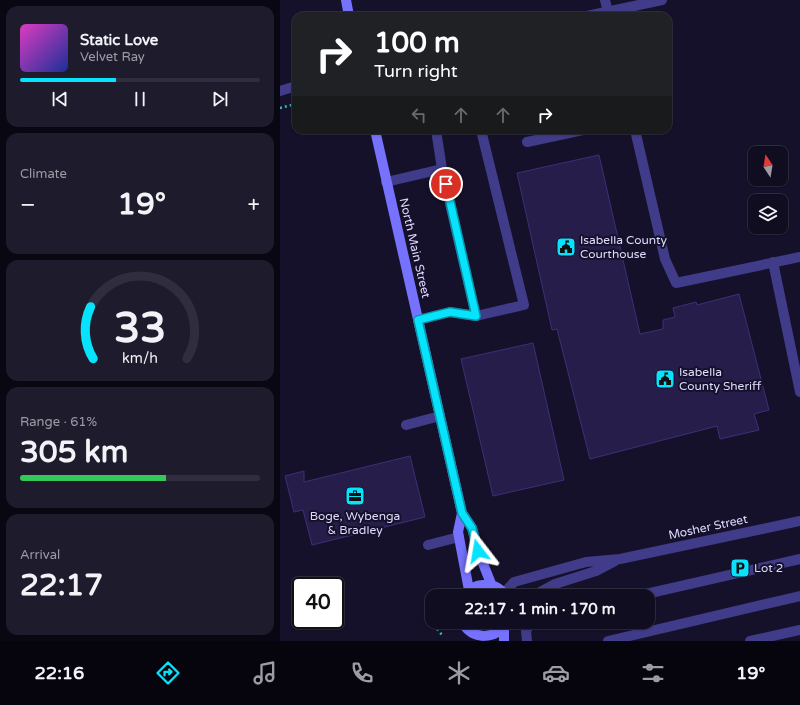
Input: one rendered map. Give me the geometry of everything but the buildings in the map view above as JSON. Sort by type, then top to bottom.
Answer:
[{"type":"street","points":[[346,0],[348,12]]},
{"type":"street","points":[[605,0],[608,12]]},
{"type":"street","points":[[616,12],[662,0]]},
{"type":"street","points":[[280,91],[292,87]]},
{"type":"street","name":"North Main Street","points":[[375,134],[462,513],[472,528],[478,551],[492,586]]},
{"type":"street","points":[[437,134],[442,169],[476,316]]},
{"type":"street","points":[[418,320],[450,312],[476,316],[524,305],[482,134]]},
{"type":"street","points":[[527,142],[564,134]]},
{"type":"street","points":[[636,134],[665,259],[676,283],[800,257]]},
{"type":"street","points":[[386,182],[442,169]]},
{"type":"street","points":[[773,262],[800,392]]},
{"type":"street","points":[[406,425],[440,416]]},
{"type":"street","name":"North Main Street","points":[[462,513],[458,532],[466,589]]},
{"type":"street","name":"Mosher Street","points":[[509,589],[514,582],[586,562],[620,559],[800,521]]},
{"type":"street","points":[[428,545],[459,537]]},
{"type":"street","name":"Mosher Street","points":[[546,589],[555,584],[596,571],[620,559]]},
{"type":"street","points":[[655,592],[800,559]]},
{"type":"street","points":[[472,589],[484,584],[499,589]]},
{"type":"street","points":[[608,641],[800,596]]},
{"type":"street","points":[[467,629],[479,638],[492,635],[500,629]]},
{"type":"street","points":[[504,641],[505,629]]},
{"type":"street","points":[[527,629],[527,641]]},
{"type":"street","points":[[750,641],[800,630]]},
{"type":"path","points":[[280,108],[292,105]]},
{"type":"path","points":[[437,629],[442,635]]},
{"type":"place","name":"Isabella County Courthouse","points":[[566,247]]},
{"type":"place","name":"Isabella County Sheriff","points":[[665,379]]},
{"type":"place","name":"Boge, Wybenga & Bradley","points":[[355,496]]},
{"type":"place","name":"Lot 2","points":[[740,568]]},
{"type":"route","points":[[446,184],[476,316],[450,312],[418,320],[462,513],[472,528],[478,551]]}]
